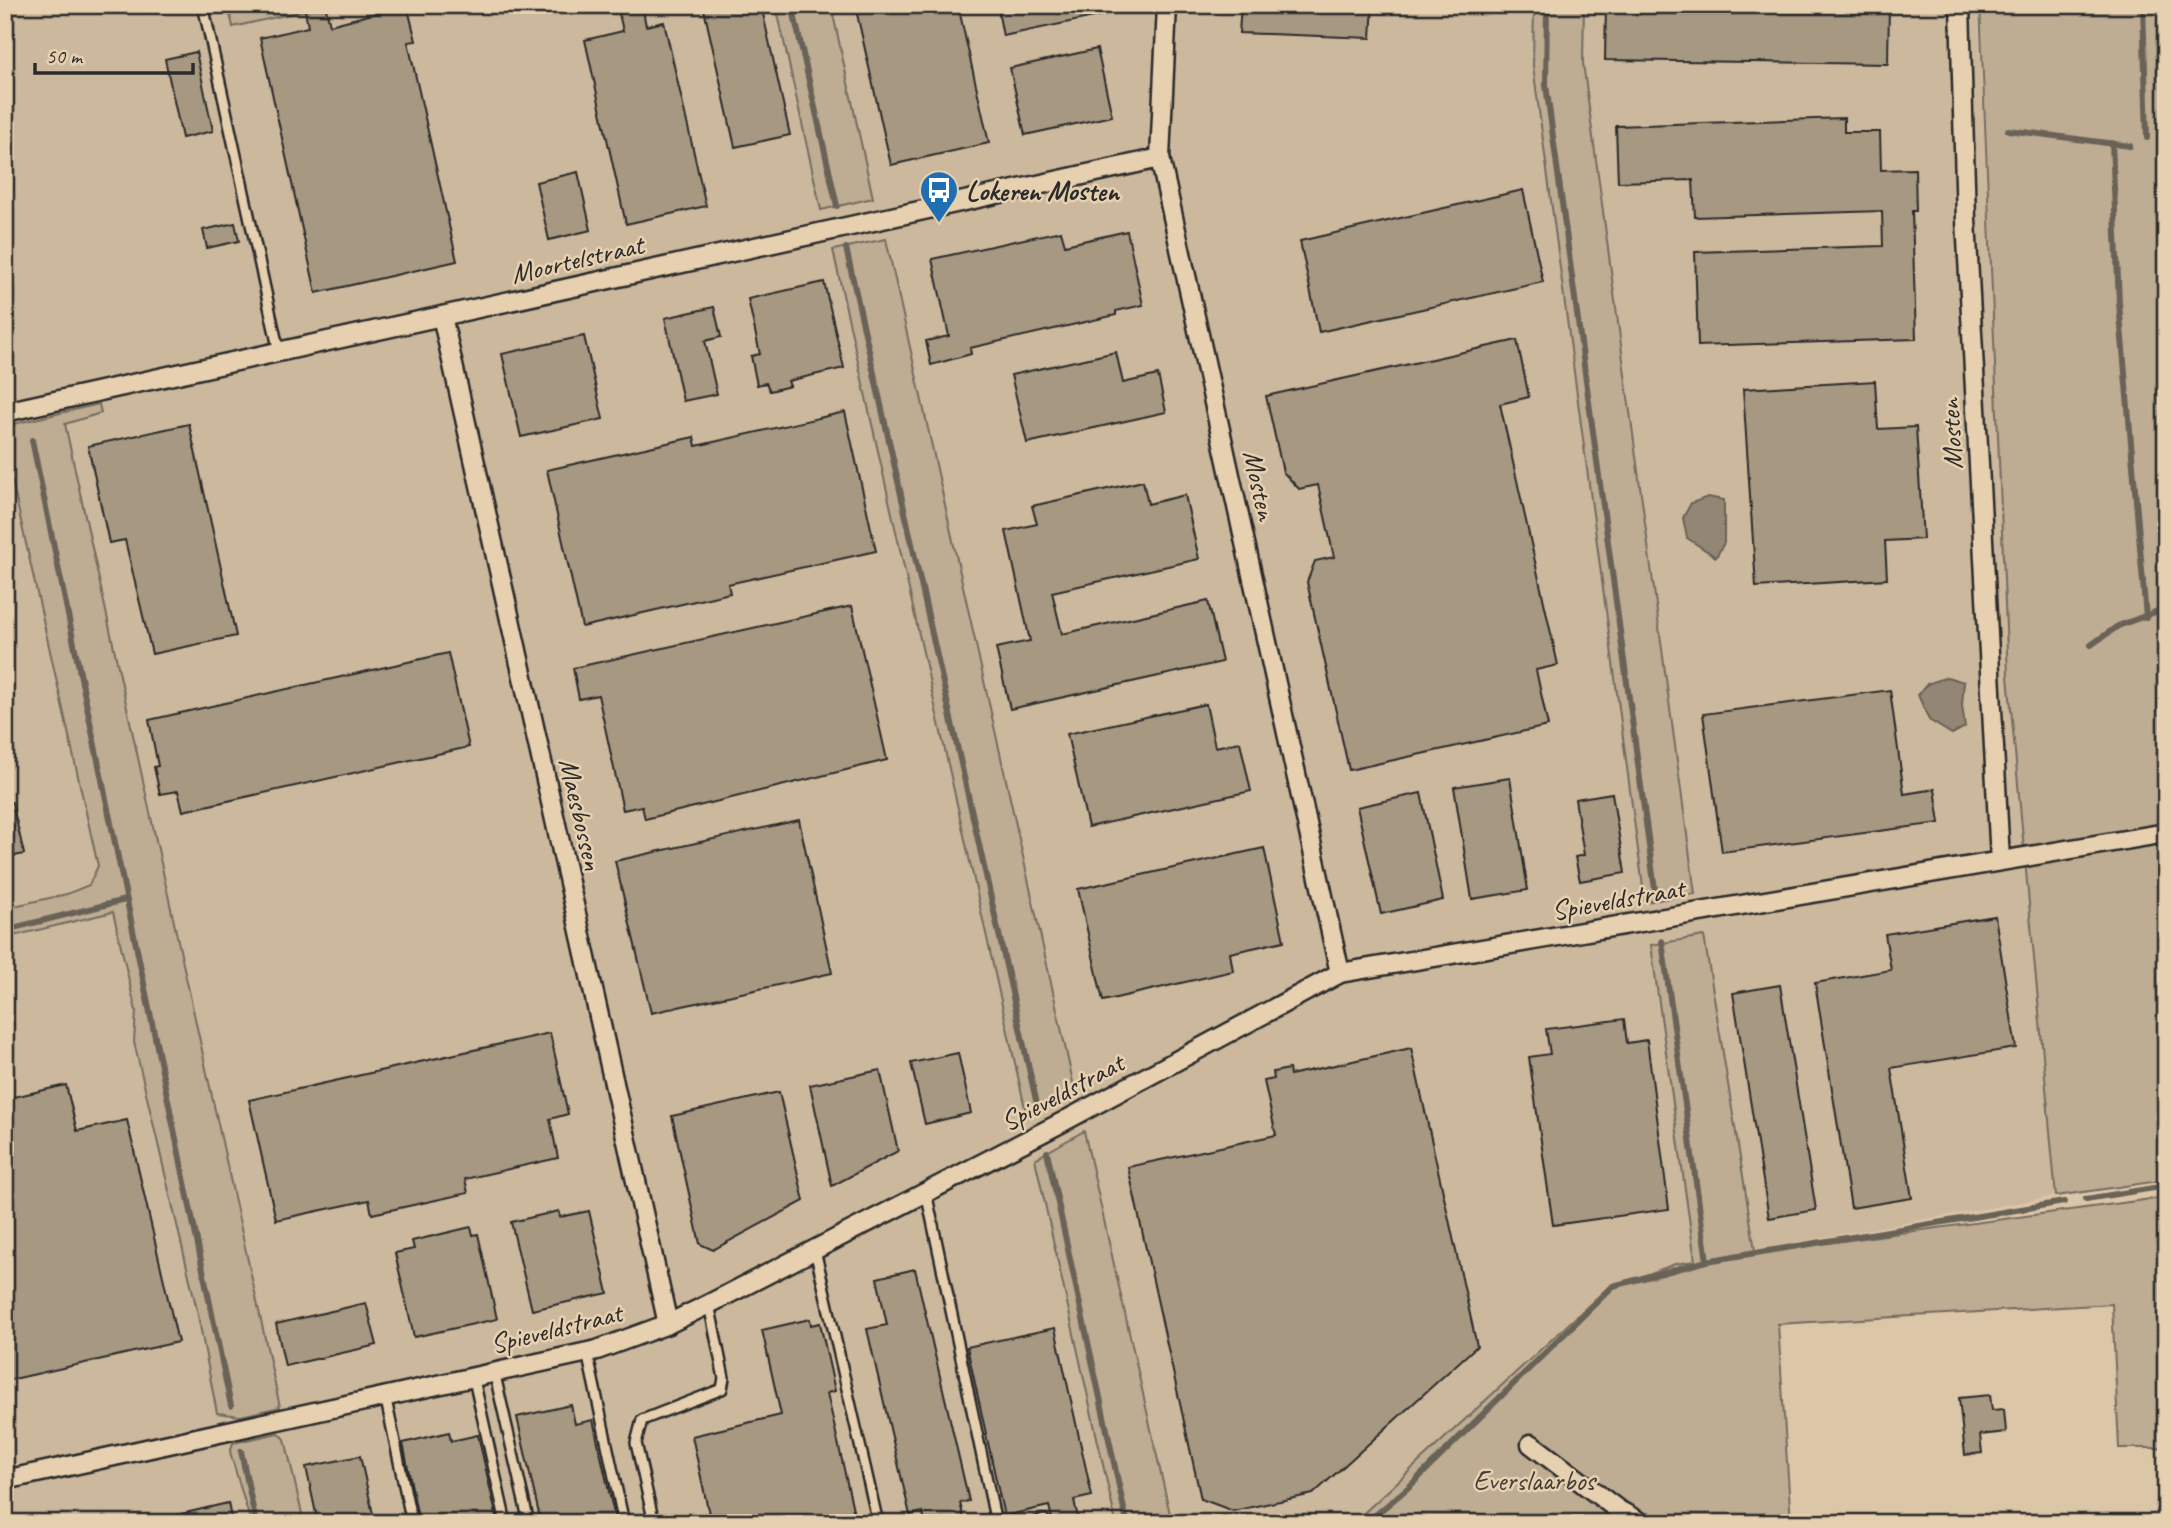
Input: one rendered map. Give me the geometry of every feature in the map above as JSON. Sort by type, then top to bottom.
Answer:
[{"type":"street","name":"Mosten","points":[[1167,5],[1160,158],[1340,973]]},
{"type":"street","name":"Mosten","points":[[1960,5],[1966,220],[2000,860]]},
{"type":"street","name":"Moortelstraat","points":[[5,412],[1160,158]]},
{"type":"street","name":"Maesbossen","points":[[442,316],[668,1324]]},
{"type":"street","name":"Spieveldstraat","points":[[5,1480],[587,1352],[668,1324],[815,1250],[1340,973],[2166,833]]},
{"type":"street","points":[[1531,1444],[1617,1509],[1642,1523]]},
{"type":"lane","points":[[203,5],[279,352]]},
{"type":"lane","points":[[926,1192],[996,1523]]},
{"type":"lane","points":[[815,1250],[878,1523]]},
{"type":"lane","points":[[654,1523],[636,1443],[642,1420],[722,1390],[724,1378],[709,1304]]},
{"type":"lane","points":[[587,1352],[625,1523]]},
{"type":"lane","points":[[494,1371],[529,1523]]},
{"type":"lane","points":[[474,1376],[506,1523]]},
{"type":"lane","points":[[385,1395],[412,1523]]},
{"type":"shaded area","points":[[5,5],[228,5],[233,27],[329,5],[1978,5],[2008,676],[2056,1196],[1675,1264],[1605,1290],[1353,1523],[5,1523]]},
{"type":"shaded area","points":[[1708,497],[1724,500],[1724,543],[1716,557],[1687,538],[1683,518],[1691,503]]},
{"type":"shaded area","points":[[1947,677],[1964,682],[1962,705],[1965,727],[1952,734],[1929,720],[1918,695],[1927,684]]},
{"type":"green space","points":[[228,5],[329,5],[233,27]]},
{"type":"green space","points":[[776,5],[831,5],[873,198],[821,210]]},
{"type":"green space","points":[[1534,5],[1584,5],[1583,63],[1695,894],[1645,902],[1533,66]]},
{"type":"green space","points":[[1980,5],[2166,5],[2166,1180],[2056,1196],[2008,676]]},
{"type":"green space","points":[[886,239],[1075,1091],[1027,1117],[833,250]]},
{"type":"green space","points":[[99,404],[101,413],[65,424],[280,1407],[241,1416],[217,1413],[197,1310],[134,1042],[136,1011],[113,912],[5,938],[5,908],[67,894],[89,885],[98,866],[8,463],[5,462],[5,426]]},
{"type":"green space","name":"Everslaarbos","points":[[1704,936],[1755,1250],[1702,1260],[2166,1197],[2166,1448],[2119,1448],[2112,1304],[1778,1324],[1791,1523],[1353,1523],[1605,1290],[1675,1264],[1695,1261],[1651,945]]},
{"type":"green space","points":[[1084,1131],[1172,1523],[1116,1523],[1035,1159]]},
{"type":"green space","points":[[278,1433],[285,1439],[304,1523],[251,1523],[230,1452],[233,1443]]},
{"type":"building","points":[[304,5],[325,5],[330,25],[407,5],[416,41],[408,42],[457,261],[316,293],[260,38],[308,27]]},
{"type":"building","points":[[617,5],[642,5],[646,26],[664,22],[706,206],[626,224],[585,40],[623,31]]},
{"type":"building","points":[[703,5],[761,5],[790,135],[735,147]]},
{"type":"building","points":[[855,5],[958,5],[989,143],[891,165]]},
{"type":"building","points":[[997,5],[1112,5],[1113,13],[1003,36]]},
{"type":"building","points":[[1241,5],[1373,5],[1371,38],[1239,33]]},
{"type":"building","points":[[1606,5],[1889,5],[1888,64],[1605,60]]},
{"type":"building","points":[[1097,49],[1112,116],[1025,135],[1010,68]]},
{"type":"building","points":[[196,52],[213,131],[182,138],[165,59]]},
{"type":"building","points":[[1844,118],[1844,132],[1880,132],[1881,170],[1915,169],[1916,211],[1912,211],[1916,339],[1698,346],[1695,252],[1883,246],[1882,211],[1695,217],[1693,180],[1618,182],[1616,126]]},
{"type":"building","points":[[578,172],[591,230],[549,240],[536,182]]},
{"type":"building","points":[[1523,190],[1543,282],[1319,332],[1300,241]]},
{"type":"building","points":[[235,223],[239,241],[207,248],[203,230]]},
{"type":"building","points":[[1061,231],[1065,245],[1127,231],[1143,305],[1116,311],[1116,315],[970,348],[971,354],[931,365],[926,341],[949,336],[932,259]]},
{"type":"building","points":[[824,282],[844,368],[788,381],[790,386],[770,391],[766,383],[757,385],[751,356],[760,354],[748,299]]},
{"type":"building","points":[[714,307],[721,337],[705,341],[717,394],[683,401],[665,318]]},
{"type":"building","points":[[584,336],[603,419],[521,437],[502,354]]},
{"type":"building","points":[[1517,340],[1529,397],[1500,404],[1558,665],[1536,670],[1548,726],[1349,770],[1307,582],[1315,561],[1334,557],[1318,485],[1299,489],[1283,472],[1266,396]]},
{"type":"building","points":[[1116,352],[1123,383],[1158,375],[1166,412],[1027,443],[1011,375]]},
{"type":"building","points":[[1875,381],[1878,429],[1916,427],[1923,539],[1885,541],[1887,579],[1756,587],[1743,389]]},
{"type":"building","points":[[845,412],[876,551],[728,584],[730,593],[582,627],[547,470],[694,437],[696,446]]},
{"type":"building","points":[[189,424],[236,636],[152,654],[125,540],[109,543],[88,446]]},
{"type":"building","points":[[1143,481],[1148,504],[1185,495],[1199,559],[1052,592],[1062,634],[1208,601],[1222,662],[1010,709],[996,648],[1030,641],[1006,531],[1037,524],[1032,506]]},
{"type":"building","points":[[852,606],[887,760],[645,819],[642,806],[623,810],[598,695],[579,699],[573,668]]},
{"type":"building","points":[[448,653],[469,747],[183,811],[178,791],[160,794],[154,767],[158,766],[149,720]]},
{"type":"building","points":[[1890,690],[1904,794],[1935,789],[1940,823],[1722,852],[1703,714]]},
{"type":"building","points":[[1206,704],[1215,747],[1240,742],[1251,791],[1088,827],[1067,734]]},
{"type":"building","points":[[1510,778],[1528,890],[1472,899],[1454,787]]},
{"type":"building","points":[[1421,793],[1443,900],[1381,914],[1357,807]]},
{"type":"building","points":[[1612,793],[1625,873],[1580,881],[1575,857],[1584,855],[1575,799]]},
{"type":"building","points":[[12,802],[24,854],[5,858],[5,803]]},
{"type":"building","points":[[799,820],[832,973],[651,1013],[615,861]]},
{"type":"building","points":[[1264,848],[1284,941],[1230,953],[1233,971],[1103,1001],[1078,889]]},
{"type":"building","points":[[1995,916],[2016,1048],[1891,1068],[1912,1198],[1851,1208],[1815,983],[1891,970],[1885,934]]},
{"type":"building","points":[[1780,985],[1816,1210],[1769,1218],[1733,993]]},
{"type":"building","points":[[1624,1019],[1627,1043],[1647,1040],[1669,1209],[1553,1225],[1529,1057],[1550,1054],[1546,1029]]},
{"type":"building","points":[[550,1033],[568,1114],[550,1119],[558,1158],[465,1179],[468,1193],[372,1214],[369,1200],[276,1220],[249,1100]]},
{"type":"building","points":[[1411,1048],[1477,1346],[1313,1494],[1233,1511],[1201,1499],[1128,1167],[1276,1135],[1264,1081],[1274,1079],[1273,1072],[1289,1069],[1290,1075]]},
{"type":"building","points":[[958,1053],[971,1113],[925,1124],[911,1063]]},
{"type":"building","points":[[880,1070],[898,1151],[832,1186],[810,1085]]},
{"type":"building","points":[[66,1085],[77,1131],[127,1120],[178,1342],[5,1381],[5,1099]]},
{"type":"building","points":[[779,1092],[804,1201],[713,1250],[700,1244],[672,1116]]},
{"type":"building","points":[[559,1211],[560,1217],[589,1211],[608,1293],[532,1310],[511,1222]]},
{"type":"building","points":[[471,1227],[473,1235],[478,1234],[497,1319],[414,1337],[395,1253],[414,1249],[412,1241]]},
{"type":"building","points":[[915,1269],[969,1501],[960,1503],[965,1523],[925,1523],[923,1512],[910,1515],[867,1329],[887,1325],[877,1278]]},
{"type":"building","points":[[366,1303],[377,1345],[285,1366],[276,1324]]},
{"type":"building","points":[[810,1319],[811,1325],[820,1323],[835,1391],[827,1393],[856,1523],[711,1523],[692,1436],[781,1415],[762,1330]]},
{"type":"building","points":[[1055,1328],[1092,1496],[1074,1500],[1079,1523],[1053,1523],[1049,1506],[1004,1516],[967,1347]]},
{"type":"building","points":[[1990,1395],[1992,1410],[2004,1409],[2006,1432],[1980,1435],[1982,1453],[1965,1455],[1959,1398]]},
{"type":"building","points":[[571,1405],[575,1424],[593,1420],[616,1523],[541,1523],[517,1417]]},
{"type":"building","points":[[449,1432],[451,1441],[478,1435],[498,1523],[419,1523],[403,1443]]},
{"type":"building","points":[[360,1456],[375,1523],[318,1523],[306,1467]]},
{"type":"building","points":[[228,1503],[232,1523],[173,1523],[172,1516]]},
{"type":"waterway","points":[[792,5],[837,206]]},
{"type":"waterway","points":[[1547,5],[1546,85],[1656,897]]},
{"type":"waterway","points":[[2143,5],[2147,138]]},
{"type":"waterway","points":[[2008,130],[2130,146]]},
{"type":"waterway","points":[[2112,143],[2119,303],[2146,617]]},
{"type":"waterway","points":[[846,248],[1038,1109]]},
{"type":"waterway","points":[[32,440],[231,1406]]},
{"type":"waterway","points":[[2091,645],[2118,626],[2166,608]]},
{"type":"waterway","points":[[5,930],[125,900]]},
{"type":"waterway","points":[[1366,1523],[1410,1486],[1613,1286],[1707,1261],[1662,941]]},
{"type":"waterway","points":[[1047,1152],[1127,1523]]},
{"type":"waterway","points":[[2086,1199],[2166,1186]]},
{"type":"waterway","points":[[1707,1261],[2064,1202]]},
{"type":"waterway","points":[[241,1451],[256,1523]]},
{"type":"place","name":"Lokeren Mosten","points":[[939,224]]}]
